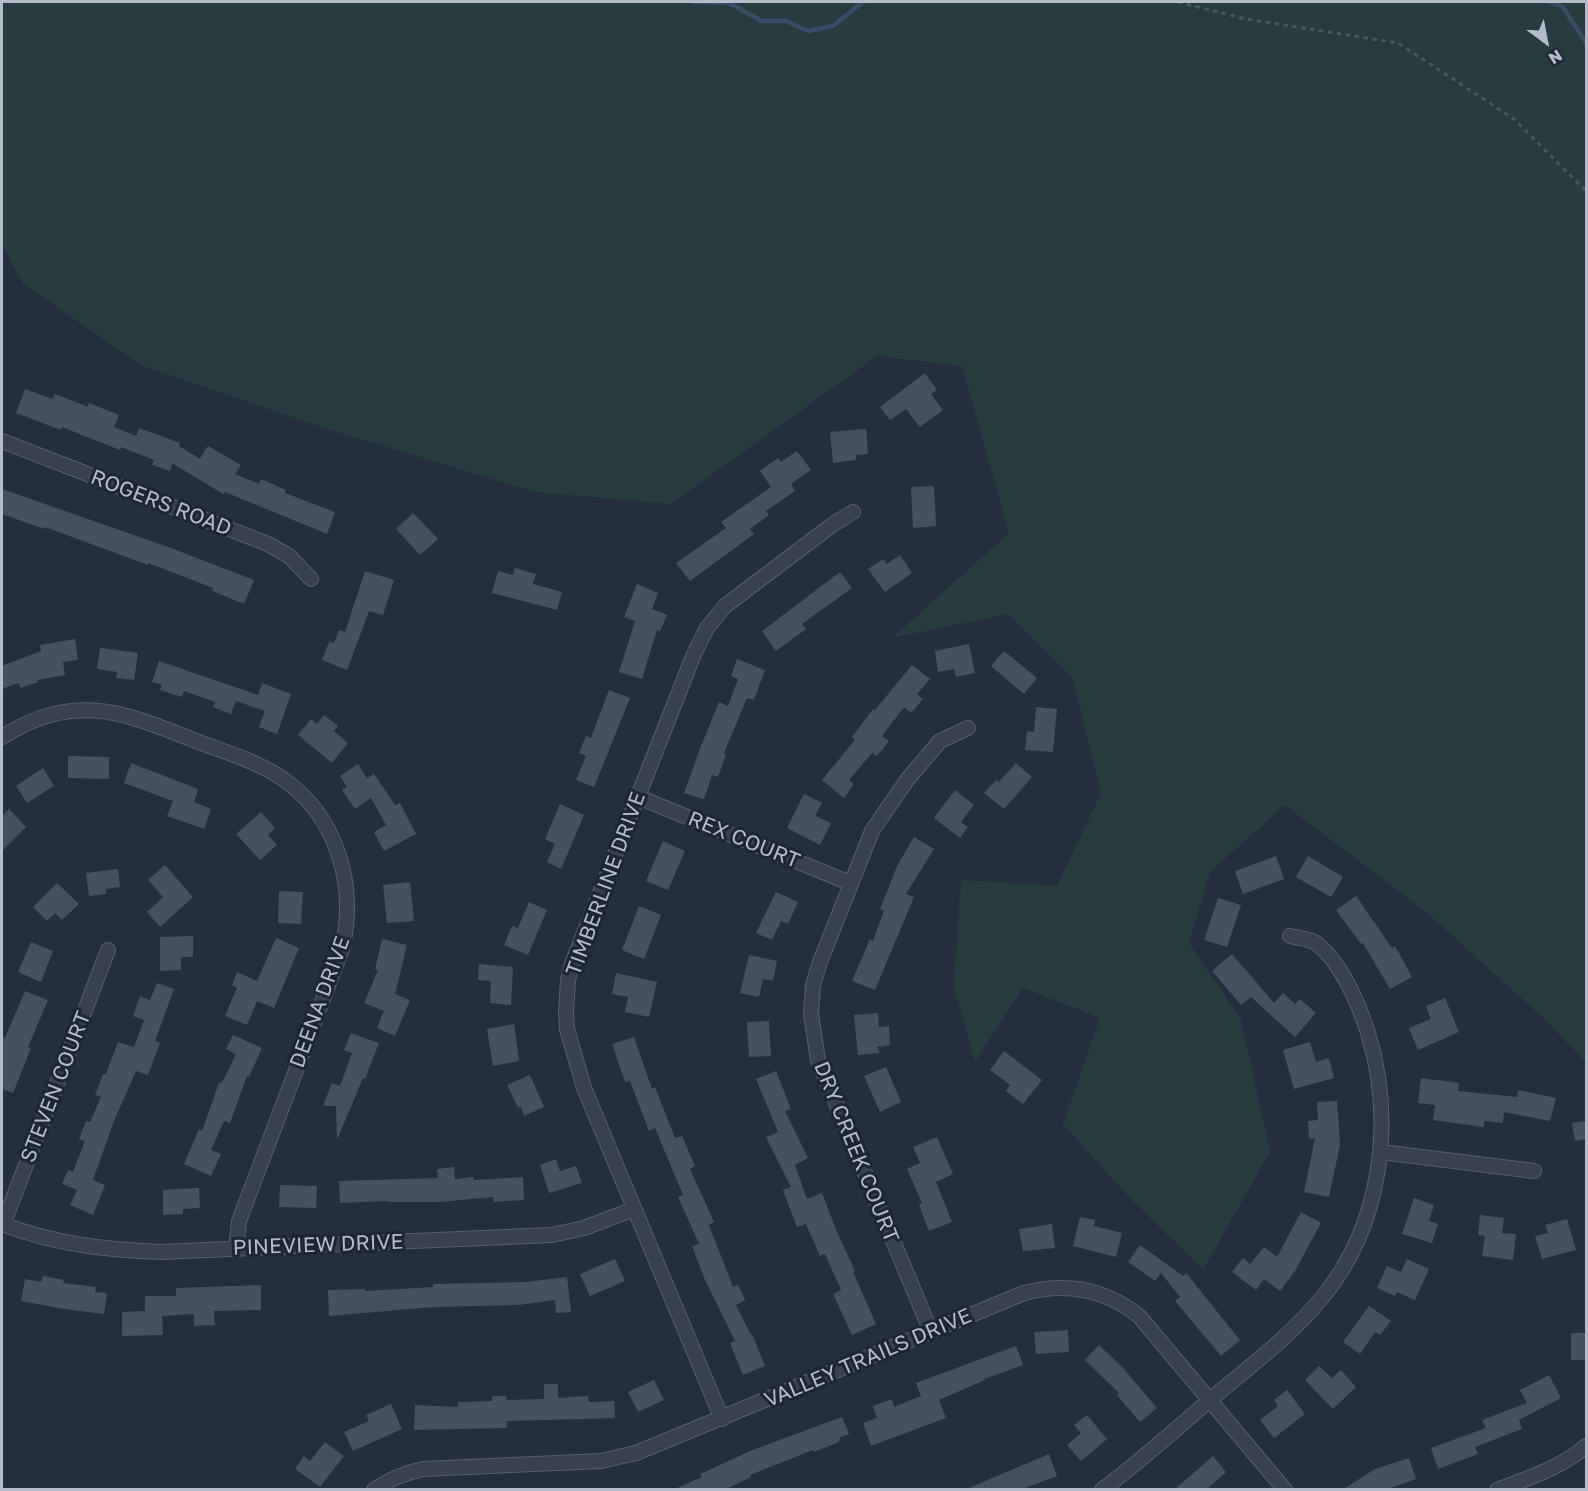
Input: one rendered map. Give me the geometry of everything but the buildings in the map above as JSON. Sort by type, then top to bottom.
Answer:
[{"type":"street","name":"ROGERS ROAD","points":[[2,441],[268,544],[289,556],[311,579]]},
{"type":"street","name":"TIMBERLINE DRIVE","points":[[722,1419],[584,1088],[570,1046],[566,1012],[568,980],[572,964],[694,654],[707,628],[725,606],[832,525],[853,512]]},
{"type":"street","name":"DEENA DRIVE","points":[[2,737],[25,723],[72,711],[102,710],[140,719],[249,761],[284,779],[304,798],[325,824],[339,853],[346,882],[349,911],[342,949],[239,1221],[236,1248]]},
{"type":"street","name":"DRY CREEK COURT","points":[[931,1332],[818,1060],[811,1014],[813,985],[820,962],[872,831],[907,780],[940,741],[968,728]]},
{"type":"street","name":"REX COURT","points":[[638,797],[850,883]]},
{"type":"street","points":[[1102,1490],[1296,1327],[1335,1281],[1348,1258],[1374,1195],[1381,1152],[1381,1098],[1375,1055],[1363,1017],[1344,978],[1327,954],[1314,942],[1290,936]]},
{"type":"street","name":"STEVEN COURT","points":[[2,1224],[108,950]]},
{"type":"street","points":[[1381,1152],[1534,1171]]},
{"type":"street","name":"PINEVIEW DRIVE","points":[[2,1224],[65,1244],[115,1250],[161,1251],[552,1235],[584,1228],[634,1209]]},
{"type":"street","name":"VALLEY TRAILS DRIVE","points":[[374,1490],[385,1482],[423,1469],[601,1461],[636,1454],[1024,1293],[1039,1289],[1071,1287],[1100,1293],[1126,1306],[1139,1316],[1285,1490]]},
{"type":"street","points":[[1497,1490],[1565,1461],[1587,1446]]},
{"type":"path","points":[[1178,2],[1246,19],[1398,43],[1514,119],[1587,191]]},
{"type":"green space","points":[[2,2],[1586,2],[1586,1062],[1541,1016],[1426,912],[1285,805],[1210,872],[1189,943],[1241,1020],[1270,1152],[1203,1270],[1128,1196],[1063,1124],[1100,1018],[1023,988],[975,1062],[954,987],[961,880],[1057,886],[1101,793],[1073,678],[1008,614],[892,638],[1009,533],[962,366],[877,356],[671,504],[535,492],[324,428],[143,366],[23,284],[2,244]]},
{"type":"waterway","points":[[694,2],[729,3],[762,21],[786,21],[808,31],[833,26],[863,2]]},
{"type":"waterway","points":[[1551,2],[1563,7],[1586,43]]}]
